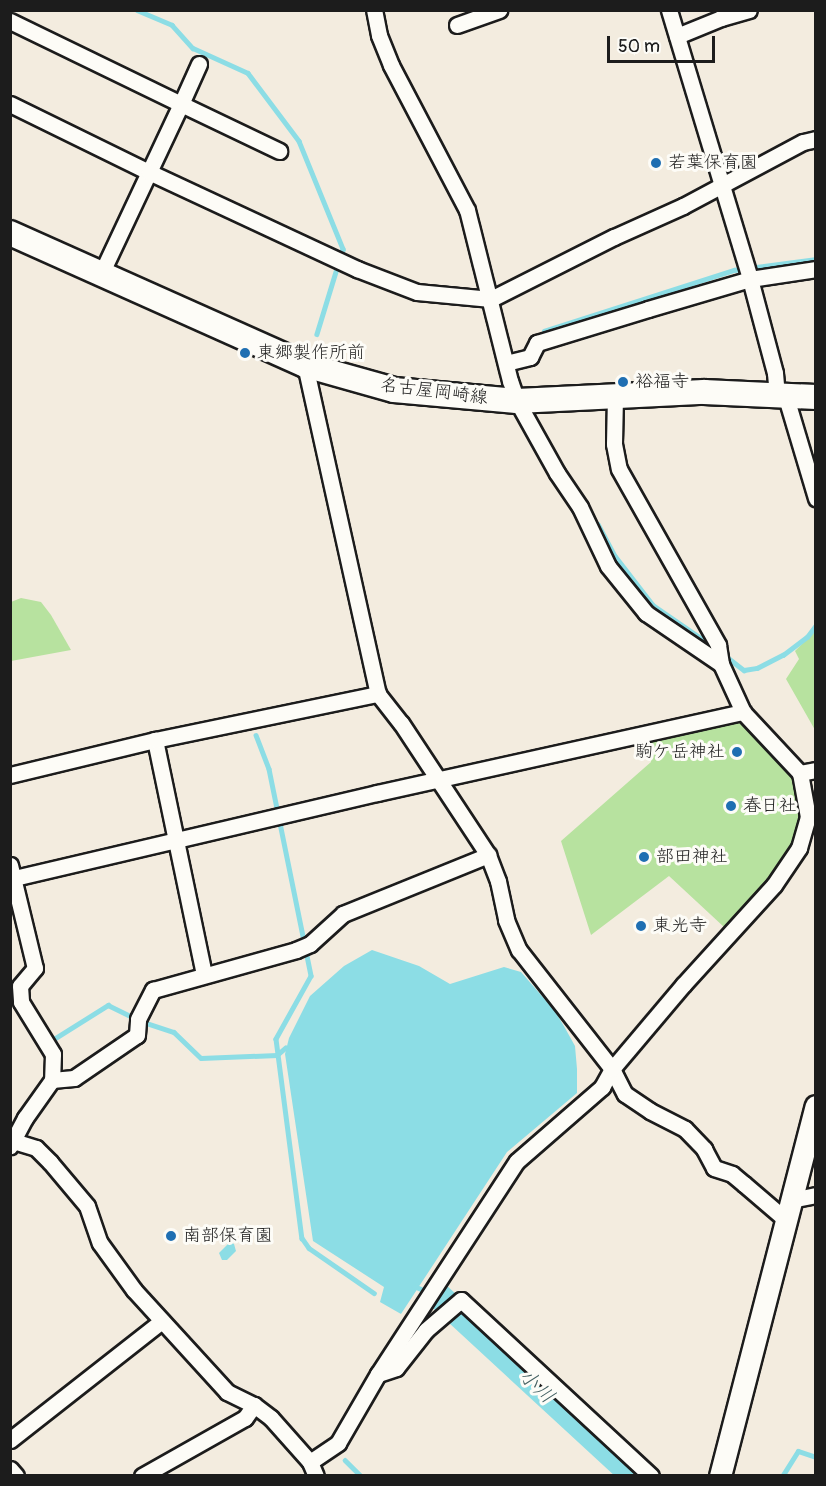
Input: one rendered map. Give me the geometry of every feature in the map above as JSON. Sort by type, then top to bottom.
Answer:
[{"type":"main road","name":"名古屋岡崎線","points":[[10,232],[305,365],[394,390],[517,401],[704,392],[816,397]]},
{"type":"street","points":[[374,10],[379,35],[391,65],[467,210],[517,401],[557,472],[580,507],[608,566],[625,590],[646,613],[721,664]]},
{"type":"street","points":[[457,25],[499,10]]},
{"type":"street","points":[[669,10],[750,279],[781,394],[816,498]]},
{"type":"street","points":[[677,36],[721,18],[749,10]]},
{"type":"street","points":[[10,21],[279,151]]},
{"type":"street","points":[[101,274],[199,64]]},
{"type":"street","points":[[10,104],[357,269],[417,292],[491,299],[722,185],[803,142],[816,139]]},
{"type":"street","points":[[506,363],[530,357],[537,343],[750,279],[816,269]]},
{"type":"street","points":[[305,365],[378,694],[401,723],[488,855],[498,881],[506,920],[519,950],[612,1069],[625,1094],[650,1111],[685,1129],[704,1149],[714,1168],[738,1179],[788,1210]]},
{"type":"street","points":[[615,396],[614,444],[619,469],[718,645],[721,664],[743,712],[808,772],[808,817],[800,848],[774,885],[683,985],[612,1069],[602,1087],[517,1161],[378,1374],[338,1443],[313,1469],[271,1418],[254,1405],[227,1392],[134,1290],[100,1243],[87,1206],[36,1148],[11,1142],[52,1080],[53,1054],[21,1002],[20,986],[35,968],[12,874],[177,841],[438,779],[743,712]]},
{"type":"street","points":[[10,775],[155,740],[378,694]]},
{"type":"street","points":[[155,740],[204,974]]},
{"type":"street","points":[[52,1080],[74,1078],[137,1035],[138,1019],[153,990],[296,950],[310,944],[343,914],[488,855]]},
{"type":"street","points":[[720,1476],[816,1106]]},
{"type":"street","points":[[788,1210],[816,1194]]},
{"type":"street","points":[[378,1374],[396,1368],[426,1330],[461,1300],[651,1476]]},
{"type":"street","points":[[10,1440],[162,1321]]},
{"type":"street","points":[[142,1476],[245,1418],[254,1405]]},
{"type":"street","points":[[10,1469],[16,1476]]},
{"type":"green space","points":[[21,598],[41,602],[71,650],[11,661],[11,602]]},
{"type":"green space","points":[[815,631],[815,730],[786,679],[799,659],[795,651]]},
{"type":"green space","points":[[741,719],[791,773],[799,789],[802,814],[791,849],[762,887],[724,927],[669,876],[591,935],[561,841],[651,762],[648,737]]},
{"type":"water","points":[[372,950],[419,966],[450,984],[504,967],[521,972],[555,1011],[565,1028],[575,1046],[577,1069],[577,1093],[507,1152],[401,1314],[380,1302],[384,1287],[313,1241],[285,1054],[289,1038],[310,996],[344,966]]},
{"type":"water","points":[[230,1242],[234,1244],[236,1251],[227,1260],[222,1260],[219,1253]]},
{"type":"waterway","points":[[137,10],[172,25],[193,48],[248,73],[299,141],[343,249],[317,334]]},
{"type":"waterway","points":[[544,331],[734,270],[816,259]]},
{"type":"waterway","points":[[598,524],[615,556],[653,605],[711,645]]},
{"type":"waterway","points":[[722,653],[744,670],[757,668],[783,655],[807,637],[816,625]]},
{"type":"waterway","points":[[256,735],[269,769],[311,976],[276,1039],[302,1238],[309,1248],[374,1293]]},
{"type":"waterway","points":[[54,1039],[108,1005],[131,1016]]},
{"type":"waterway","points":[[146,1023],[174,1032],[201,1058],[277,1055],[285,1048]]},
{"type":"waterway","points":[[414,1286],[440,1297]]},
{"type":"waterway","name":"小川","points":[[440,1297],[634,1476]]},
{"type":"waterway","points":[[783,1475],[798,1451],[816,1457]]},
{"type":"waterway","points":[[345,1460],[361,1476]]},
{"type":"place","name":"若葉保育園","points":[[656,163]]},
{"type":"place","name":"東郷製作所前","points":[[245,353]]},
{"type":"place","name":"裕福寺","points":[[623,382]]},
{"type":"place","name":"駒ケ岳神社","points":[[737,752]]},
{"type":"place","name":"春日社","points":[[731,806]]},
{"type":"place","name":"部田神社","points":[[644,857]]},
{"type":"place","name":"東光寺","points":[[641,926]]},
{"type":"place","name":"南部保育園","points":[[171,1236]]}]
